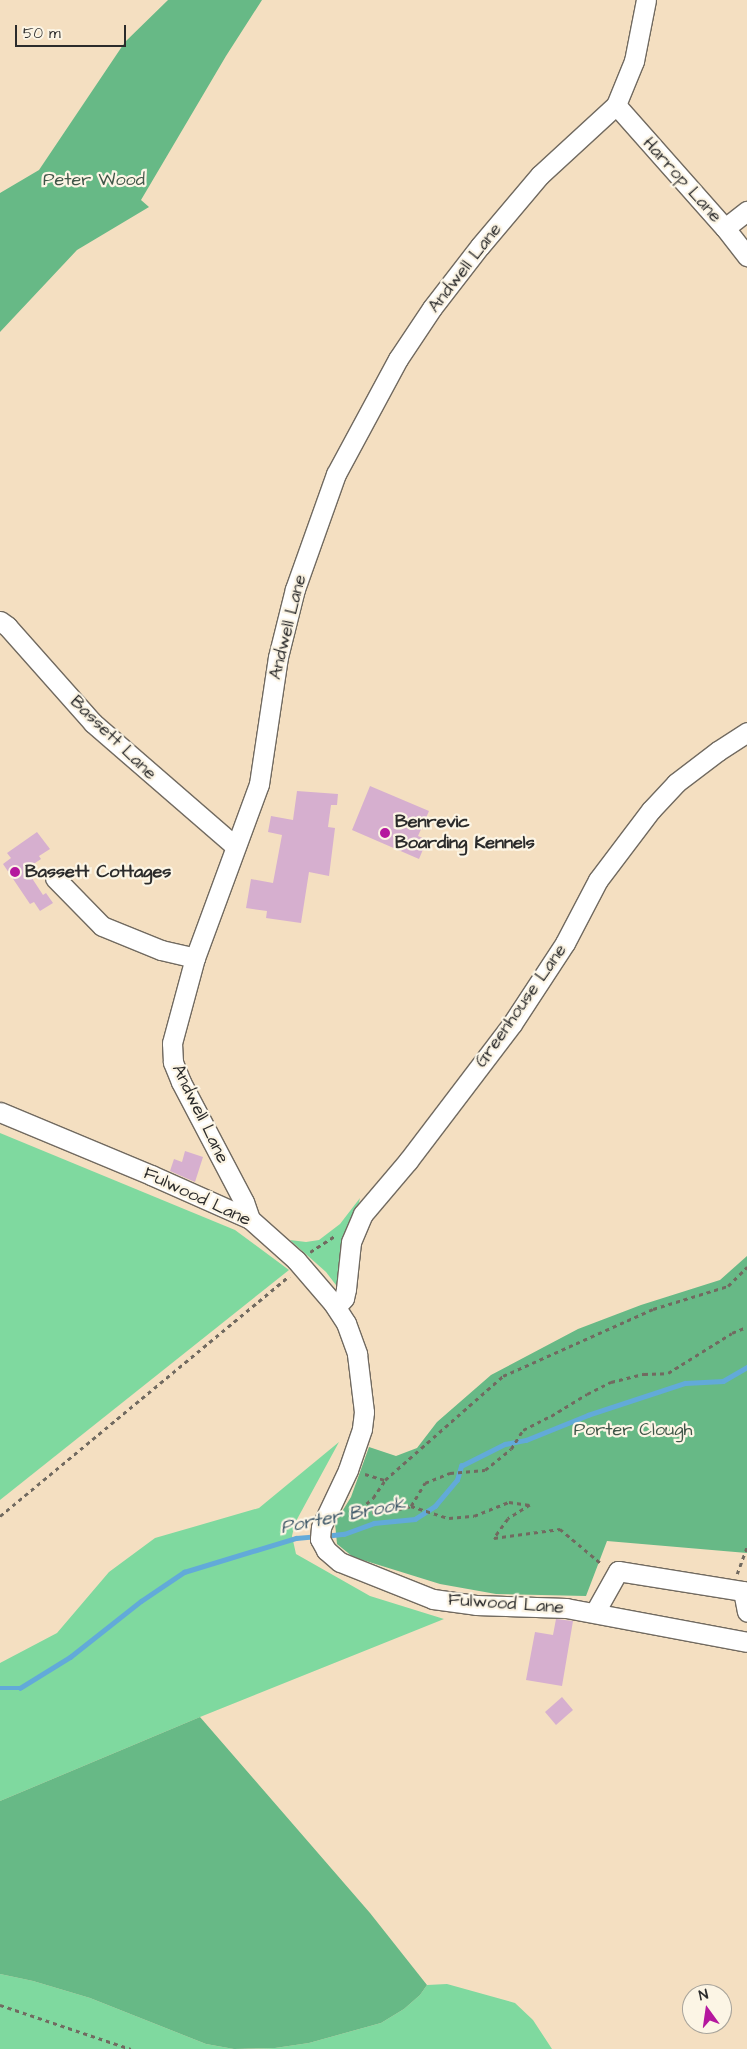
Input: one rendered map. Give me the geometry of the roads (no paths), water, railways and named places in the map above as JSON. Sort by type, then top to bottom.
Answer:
[{"type":"street","points":[[616,105],[634,61],[646,0]]},
{"type":"street","name":"Harrop Lane","points":[[616,105],[725,228],[747,256]]},
{"type":"street","name":"Andwell Lane","points":[[250,1219],[244,1202],[181,1082],[173,1062],[172,1043],[195,958],[258,784],[278,657],[295,589],[336,474],[398,359],[432,308],[480,246],[540,175],[616,105]]},
{"type":"street","points":[[725,228],[747,211]]},
{"type":"street","name":"Bassett Lane","points":[[0,621],[93,723],[235,846]]},
{"type":"street","name":"Greenhouse Lane","points":[[336,1307],[344,1298],[352,1242],[363,1214],[408,1161],[512,1024],[565,942],[598,880],[651,810],[676,783],[747,732]]},
{"type":"street","points":[[55,878],[102,926],[161,950],[195,958]]},
{"type":"street","name":"Fulwood Lane","points":[[0,1112],[250,1219],[296,1260],[336,1307],[346,1324],[357,1354],[364,1412],[362,1429],[348,1470],[321,1527],[320,1539],[326,1550],[340,1562],[433,1599],[476,1605],[566,1608],[747,1642]]},
{"type":"street","points":[[595,1612],[618,1571],[742,1591],[747,1612]]},
{"type":"waterway","name":"Porter Brook","points":[[324,1536],[344,1534],[374,1523],[415,1519],[435,1506],[457,1480],[461,1466],[505,1444],[526,1440],[588,1415],[685,1383],[723,1381],[747,1367]]},
{"type":"waterway","name":"Porter Brook","points":[[0,1688],[20,1688],[70,1657],[141,1601],[184,1572],[296,1538],[317,1536]]},
{"type":"place","name":"Benrevic Boarding Kennels","points":[[385,833]]},
{"type":"place","name":"Bassett Cottages","points":[[15,872]]},
{"type":"park label","name":"Peter Wood","points":[[94,180]]},
{"type":"park label","name":"Porter Clough","points":[[633,1430]]}]
